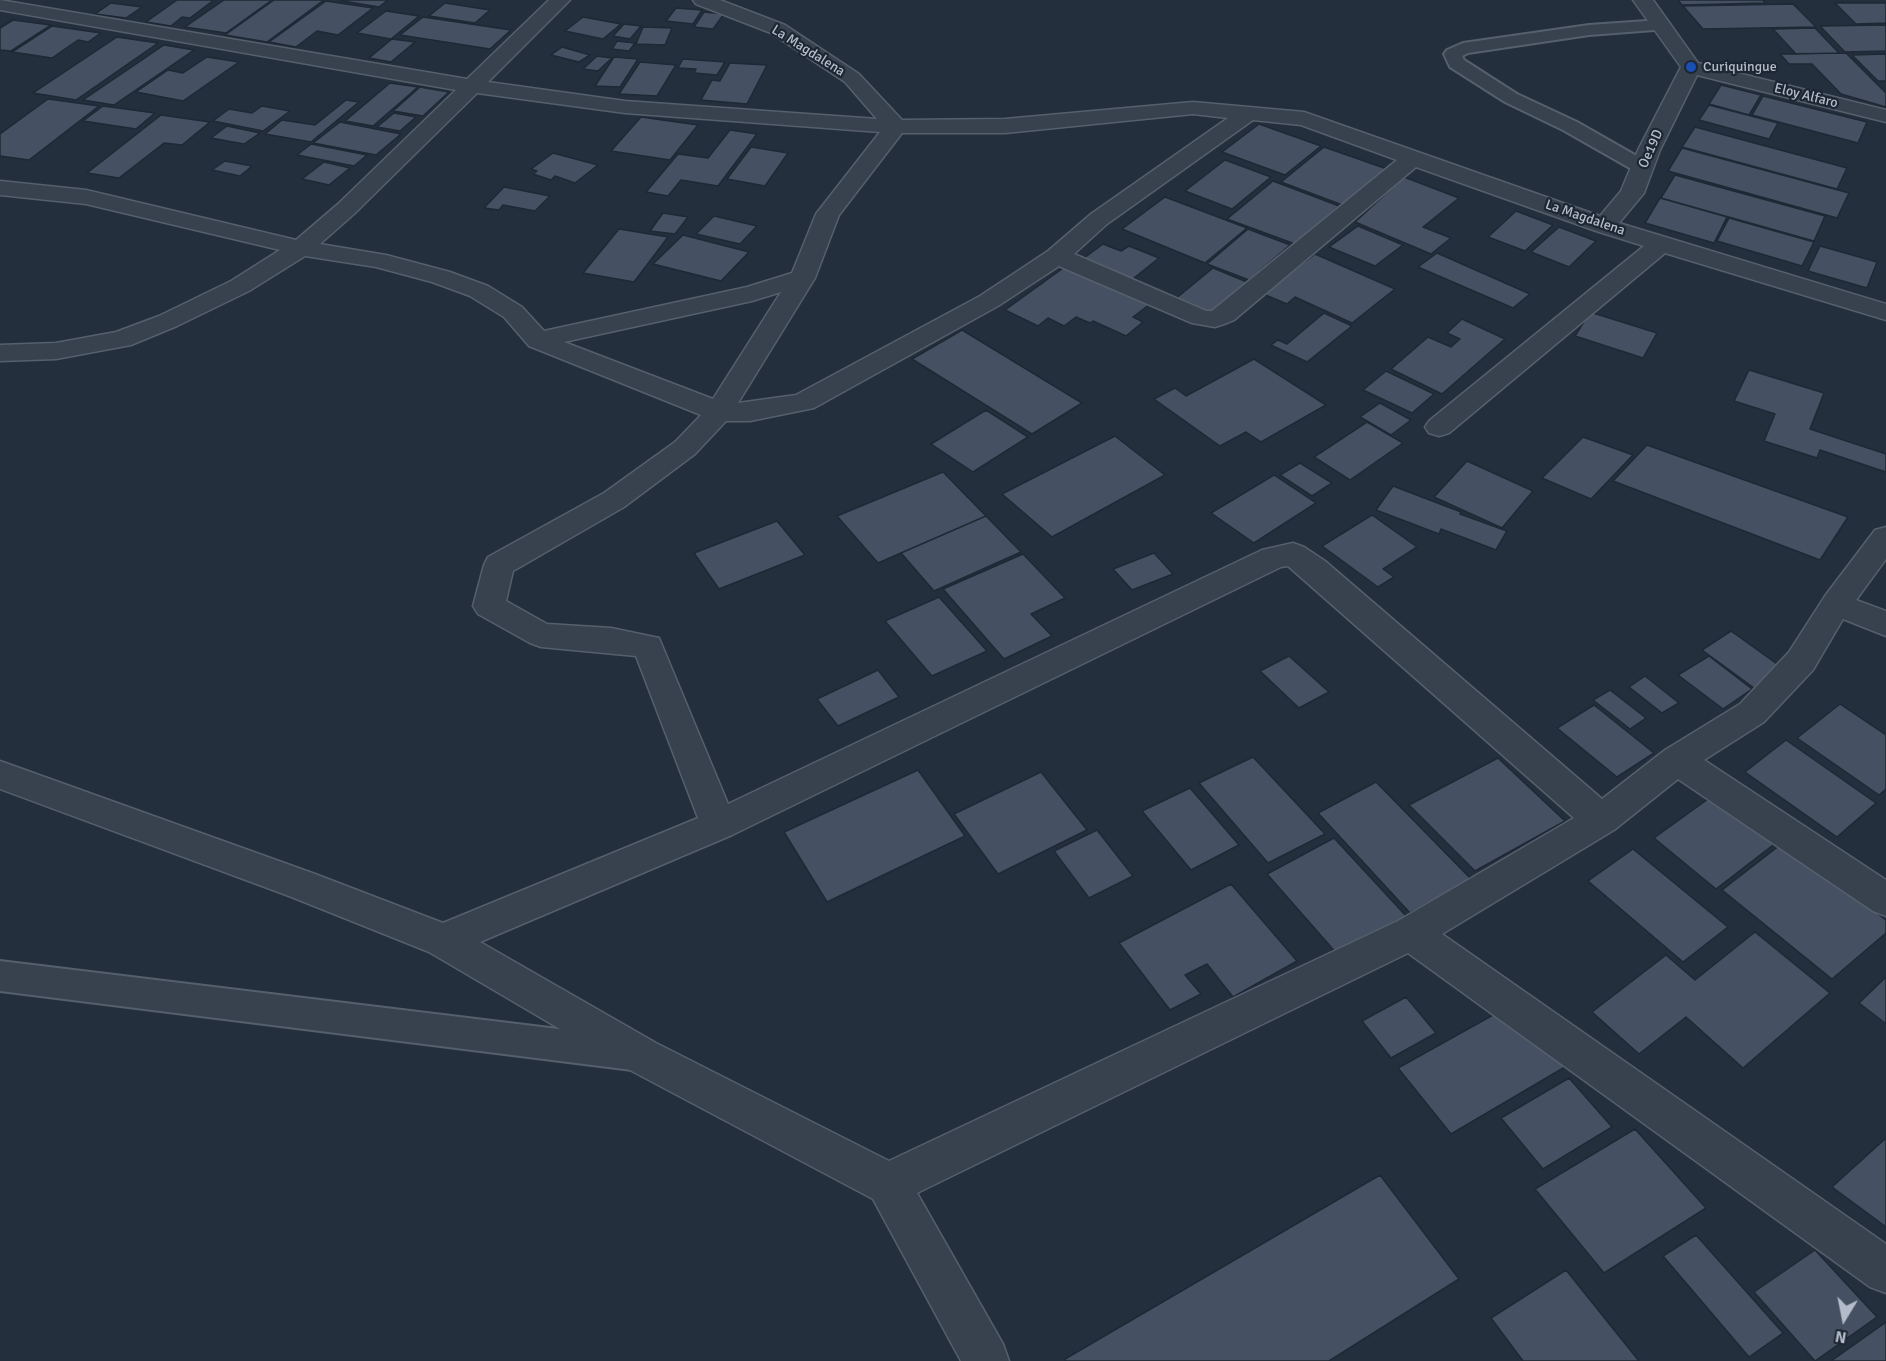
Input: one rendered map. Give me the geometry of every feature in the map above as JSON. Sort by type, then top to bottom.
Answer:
[{"type":"street","points":[[0,353],[56,351],[122,339],[168,321],[240,286],[301,248],[346,208],[560,0]]},
{"type":"street","name":"La Magdalena","points":[[703,0],[787,35],[852,78],[896,127]]},
{"type":"street","points":[[1643,0],[1691,67]]},
{"type":"street","name":"La Magdalena","points":[[0,4],[471,86],[625,106],[896,127],[1005,126],[1193,108],[1304,119],[1604,226],[1886,312]]},
{"type":"street","name":"Eloy Alfaro","points":[[1691,67],[1886,116]]},
{"type":"street","name":"Oe19D","points":[[1604,226],[1632,193],[1642,167],[1691,67]]},
{"type":"street","points":[[0,188],[96,199],[301,248],[377,260],[441,277],[470,288],[513,312],[538,340],[559,350],[661,387],[719,412],[750,412],[804,402],[989,301],[1057,256],[1099,219],[1249,113]]},
{"type":"street","points":[[719,825],[648,646],[611,640],[541,635],[489,606],[499,565],[614,500],[685,448],[719,412],[803,278],[828,214],[896,127]]},
{"type":"street","points":[[1057,256],[1201,318],[1215,319],[1225,315],[1413,158]]},
{"type":"street","points":[[1438,427],[1661,244]]},
{"type":"street","points":[[538,340],[752,293],[803,278]]},
{"type":"street","points":[[888,1184],[1411,933],[1601,820],[1677,760],[1752,713],[1801,661],[1836,604],[1886,537]]},
{"type":"street","points":[[443,940],[719,825],[1273,558],[1293,554],[1314,569],[1601,820]]},
{"type":"street","points":[[1836,604],[1886,624]]},
{"type":"street","points":[[1677,760],[1886,900]]},
{"type":"street","points":[[0,776],[302,885],[443,940],[642,1056],[888,1184],[986,1361]]},
{"type":"street","points":[[1411,933],[1886,1271]]},
{"type":"lane","points":[[1642,167],[1570,126],[1511,98],[1456,63],[1453,54],[1463,48],[1589,30],[1661,25]]},
{"type":"lane","points":[[0,976],[642,1056]]},
{"type":"building","points":[[177,0],[214,0],[190,18],[182,17],[171,26],[146,22]]},
{"type":"building","points":[[224,0],[272,0],[226,33],[185,27]]},
{"type":"building","points":[[274,0],[324,0],[267,42],[225,35]]},
{"type":"building","points":[[344,0],[388,0],[379,7]]},
{"type":"building","points":[[1678,0],[1763,0],[1765,3],[1682,5]]},
{"type":"building","points":[[326,1],[373,8],[338,35],[317,31],[296,47],[269,42]]},
{"type":"building","points":[[111,3],[142,7],[126,18],[95,14]]},
{"type":"building","points":[[445,3],[490,10],[475,23],[429,16]]},
{"type":"building","points":[[1835,3],[1886,3],[1886,23],[1856,24]]},
{"type":"building","points":[[1793,4],[1816,27],[1703,29],[1683,6]]},
{"type":"building","points":[[676,8],[702,10],[693,24],[666,21]]},
{"type":"building","points":[[386,11],[419,16],[391,39],[357,33]]},
{"type":"building","points":[[704,12],[724,14],[713,29],[694,27]]},
{"type":"building","points":[[423,17],[511,30],[490,49],[400,35]]},
{"type":"building","points":[[583,17],[621,24],[603,39],[565,31]]},
{"type":"building","points":[[13,20],[51,25],[11,51],[0,50],[0,28]]},
{"type":"building","points":[[624,24],[641,26],[630,39],[613,36]]},
{"type":"building","points":[[1886,25],[1886,51],[1845,52],[1820,26]]},
{"type":"building","points":[[52,26],[101,33],[88,42],[78,40],[52,58],[12,52]]},
{"type":"building","points":[[643,27],[672,28],[665,45],[636,44]]},
{"type":"building","points":[[1815,28],[1839,53],[1796,54],[1773,29]]},
{"type":"building","points":[[117,37],[158,43],[76,100],[33,93]]},
{"type":"building","points":[[392,39],[415,42],[391,62],[369,58]]},
{"type":"building","points":[[617,41],[635,43],[629,51],[612,49]]},
{"type":"building","points":[[164,45],[194,50],[114,105],[83,100]]},
{"type":"building","points":[[562,47],[590,55],[579,62],[551,55]]},
{"type":"building","points":[[1846,53],[1886,93],[1886,107],[1841,94],[1812,64],[1789,64],[1780,54]]},
{"type":"building","points":[[1886,54],[1886,81],[1878,81],[1852,55]]},
{"type":"building","points":[[597,56],[612,58],[598,71],[583,69]]},
{"type":"building","points":[[207,57],[239,62],[183,101],[136,92],[168,70],[183,73]]},
{"type":"building","points":[[614,57],[638,59],[620,87],[595,86]]},
{"type":"building","points":[[683,59],[725,62],[717,75],[694,73],[696,69],[678,68]]},
{"type":"building","points":[[640,62],[676,65],[657,96],[619,94]]},
{"type":"building","points":[[730,63],[767,65],[747,104],[701,100],[712,80],[720,81]]},
{"type":"building","points":[[390,83],[418,87],[373,126],[345,121]]},
{"type":"building","points":[[1721,85],[1761,95],[1749,115],[1709,104]]},
{"type":"building","points":[[420,87],[449,92],[423,116],[393,111]]},
{"type":"building","points":[[1763,96],[1867,122],[1858,143],[1752,115]]},
{"type":"building","points":[[48,99],[99,106],[29,160],[0,156],[0,134]]},
{"type":"building","points":[[346,100],[359,102],[311,142],[265,134],[282,120],[315,125]]},
{"type":"building","points":[[1709,105],[1778,123],[1769,139],[1699,120]]},
{"type":"building","points":[[103,106],[155,113],[136,129],[83,121]]},
{"type":"building","points":[[262,106],[290,111],[263,131],[213,121],[229,109],[252,113]]},
{"type":"building","points":[[394,113],[416,117],[400,131],[377,127]]},
{"type":"building","points":[[161,115],[210,122],[182,145],[164,143],[119,178],[87,173]]},
{"type":"building","points":[[641,117],[698,125],[670,160],[611,151]]},
{"type":"building","points":[[340,122],[401,134],[376,155],[313,143]]},
{"type":"building","points":[[1259,124],[1321,146],[1285,175],[1222,152]]},
{"type":"building","points":[[227,126],[260,133],[244,144],[211,138]]},
{"type":"building","points":[[1695,127],[1847,168],[1837,189],[1682,147]]},
{"type":"building","points":[[730,130],[757,134],[718,186],[681,180],[668,196],[646,192],[678,154],[708,158]]},
{"type":"building","points":[[311,144],[367,155],[354,166],[297,155]]},
{"type":"building","points":[[751,147],[788,153],[765,186],[727,179]]},
{"type":"building","points":[[1324,147],[1387,169],[1345,206],[1281,182]]},
{"type":"building","points":[[1682,148],[1849,193],[1837,218],[1668,171]]},
{"type":"building","points":[[553,153],[598,165],[575,183],[555,176],[551,180],[533,174],[537,171],[531,169]]},
{"type":"building","points":[[1225,160],[1271,177],[1232,209],[1185,191]]},
{"type":"building","points":[[225,161],[252,166],[240,176],[212,170]]},
{"type":"building","points":[[324,162],[350,168],[329,185],[302,179]]},
{"type":"building","points":[[1675,175],[1825,216],[1814,241],[1661,198]]},
{"type":"building","points":[[1404,177],[1459,198],[1423,227],[1451,238],[1431,254],[1355,222]]},
{"type":"building","points":[[1273,181],[1339,206],[1295,244],[1227,219]]},
{"type":"building","points":[[504,187],[550,196],[535,211],[503,205],[499,210],[484,208]]},
{"type":"building","points":[[1165,197],[1247,228],[1205,263],[1122,229]]},
{"type":"building","points":[[1660,198],[1727,217],[1714,243],[1645,223]]},
{"type":"building","points":[[1516,211],[1553,225],[1525,251],[1488,237]]},
{"type":"building","points":[[663,213],[688,217],[675,234],[650,231]]},
{"type":"building","points":[[714,216],[757,226],[740,244],[696,234]]},
{"type":"building","points":[[1729,218],[1814,242],[1802,266],[1717,241]]},
{"type":"building","points":[[1358,226],[1403,245],[1375,266],[1329,247]]},
{"type":"building","points":[[1559,227],[1596,241],[1569,267],[1531,252]]},
{"type":"building","points":[[619,229],[668,237],[634,282],[583,273]]},
{"type":"building","points":[[1248,229],[1290,245],[1249,280],[1207,264]]},
{"type":"building","points":[[683,235],[749,252],[721,281],[653,264]]},
{"type":"building","points":[[1103,244],[1121,251],[1129,246],[1159,258],[1129,282],[1080,261]]},
{"type":"building","points":[[1820,246],[1877,262],[1867,288],[1808,271]]},
{"type":"building","points":[[1437,253],[1530,294],[1513,308],[1418,267]]},
{"type":"building","points":[[1315,254],[1395,289],[1352,323],[1295,297],[1287,304],[1263,294]]},
{"type":"building","points":[[1066,266],[1150,304],[1133,317],[1143,322],[1126,336],[1093,321],[1090,323],[1076,317],[1064,326],[1048,318],[1038,326],[1005,310]]},
{"type":"building","points":[[1213,268],[1247,282],[1209,315],[1174,300]]},
{"type":"building","points":[[1590,312],[1657,333],[1643,358],[1575,336]]},
{"type":"building","points":[[1324,313],[1352,326],[1307,362],[1271,345],[1278,340],[1287,344]]},
{"type":"building","points":[[1462,319],[1505,339],[1442,394],[1391,369],[1428,337],[1451,347],[1460,339],[1447,333]]},
{"type":"building","points":[[962,330],[1082,403],[1032,434],[912,359]]},
{"type":"building","points":[[1254,359],[1326,405],[1261,442],[1246,432],[1220,446],[1154,399],[1175,388],[1186,396]]},
{"type":"building","points":[[1749,370],[1824,393],[1810,429],[1886,454],[1886,472],[1820,450],[1817,458],[1764,441],[1775,414],[1734,401]]},
{"type":"building","points":[[1386,371],[1434,394],[1412,413],[1363,390]]},
{"type":"building","points":[[1380,403],[1411,420],[1391,435],[1360,417]]},
{"type":"building","points":[[986,410],[1028,437],[973,472],[931,444]]},
{"type":"building","points":[[1367,422],[1403,443],[1350,480],[1314,457]]},
{"type":"building","points":[[1115,436],[1165,475],[1052,537],[1002,494]]},
{"type":"building","points":[[1583,437],[1633,455],[1591,499],[1542,478]]},
{"type":"building","points":[[1647,445],[1848,517],[1820,560],[1613,481]]},
{"type":"building","points":[[1467,461],[1533,491],[1502,528],[1434,497]]},
{"type":"building","points":[[1300,463],[1332,483],[1312,496],[1280,475]]},
{"type":"building","points":[[943,472],[986,516],[878,563],[837,516]]},
{"type":"building","points":[[1274,475],[1316,503],[1254,543],[1211,513]]},
{"type":"building","points":[[1393,486],[1507,531],[1496,550],[1441,529],[1439,534],[1376,510]]},
{"type":"building","points":[[1372,515],[1417,547],[1383,569],[1394,577],[1378,587],[1322,546]]},
{"type":"building","points":[[986,516],[1021,552],[934,591],[901,553]]},
{"type":"building","points":[[777,521],[805,555],[719,589],[694,553]]},
{"type":"building","points":[[1154,553],[1173,574],[1132,590],[1113,569]]},
{"type":"building","points":[[1023,554],[1065,598],[1031,614],[1052,636],[1004,659],[943,589]]},
{"type":"building","points":[[939,597],[987,651],[932,676],[885,621]]},
{"type":"building","points":[[1731,631],[1784,669],[1754,688],[1702,650]]},
{"type":"building","points":[[1289,656],[1329,692],[1299,708],[1260,671]]},
{"type":"building","points":[[1709,656],[1752,689],[1723,709],[1678,675]]},
{"type":"building","points":[[878,670],[899,697],[838,726],[817,699]]},
{"type":"building","points":[[1645,676],[1679,703],[1662,713],[1629,687]]},
{"type":"building","points":[[1610,690],[1646,718],[1630,729],[1593,700]]},
{"type":"building","points":[[1840,704],[1886,735],[1886,789],[1879,795],[1797,738]]},
{"type":"building","points":[[1594,705],[1654,753],[1617,777],[1557,728]]},
{"type":"building","points":[[1786,740],[1876,803],[1837,837],[1745,772]]},
{"type":"building","points":[[1253,757],[1325,834],[1268,863],[1199,783]]},
{"type":"building","points":[[1498,758],[1565,821],[1475,871],[1409,805]]},
{"type":"building","points":[[918,770],[965,836],[827,902],[784,832]]},
{"type":"building","points":[[1041,772],[1087,830],[998,874],[954,814]]},
{"type":"building","points":[[1376,782],[1471,879],[1410,913],[1318,813]]},
{"type":"building","points":[[1190,788],[1239,845],[1191,870],[1142,811]]},
{"type":"building","points":[[1715,794],[1777,842],[1716,889],[1654,838]]},
{"type":"building","points":[[1097,830],[1133,876],[1089,898],[1054,851]]},
{"type":"building","points":[[1334,838],[1407,917],[1338,955],[1267,874]]},
{"type":"building","points":[[1784,842],[1886,920],[1886,933],[1832,979],[1722,890]]},
{"type":"building","points":[[1633,849],[1728,927],[1683,962],[1588,881]]},
{"type":"building","points":[[1231,884],[1297,961],[1233,997],[1207,964],[1185,975],[1201,994],[1170,1010],[1119,943]]},
{"type":"building","points":[[1755,932],[1830,993],[1743,1068],[1686,1017],[1639,1054],[1592,1012],[1666,955],[1695,980]]},
{"type":"building","points":[[1886,977],[1886,1024],[1859,1003]]},
{"type":"building","points":[[1406,997],[1436,1033],[1391,1058],[1362,1021]]},
{"type":"building","points":[[1511,1005],[1565,1067],[1451,1134],[1398,1068]]},
{"type":"building","points":[[1569,1078],[1612,1127],[1543,1169],[1501,1118]]},
{"type":"building","points":[[1635,1129],[1706,1208],[1604,1273],[1535,1189]]},
{"type":"building","points":[[1886,1138],[1886,1227],[1832,1187]]},
{"type":"building","points":[[1380,1175],[1459,1279],[1329,1361],[1066,1361],[1065,1359]]},
{"type":"building","points":[[1696,1235],[1783,1333],[1749,1357],[1663,1256]]},
{"type":"building","points":[[1815,1250],[1877,1317],[1815,1361],[1754,1292]]},
{"type":"building","points":[[1566,1270],[1639,1361],[1523,1361],[1491,1318]]},
{"type":"building","points":[[1886,1322],[1886,1361],[1831,1361]]},
{"type":"place","name":"Curiquingue","points":[[1691,67]]}]
